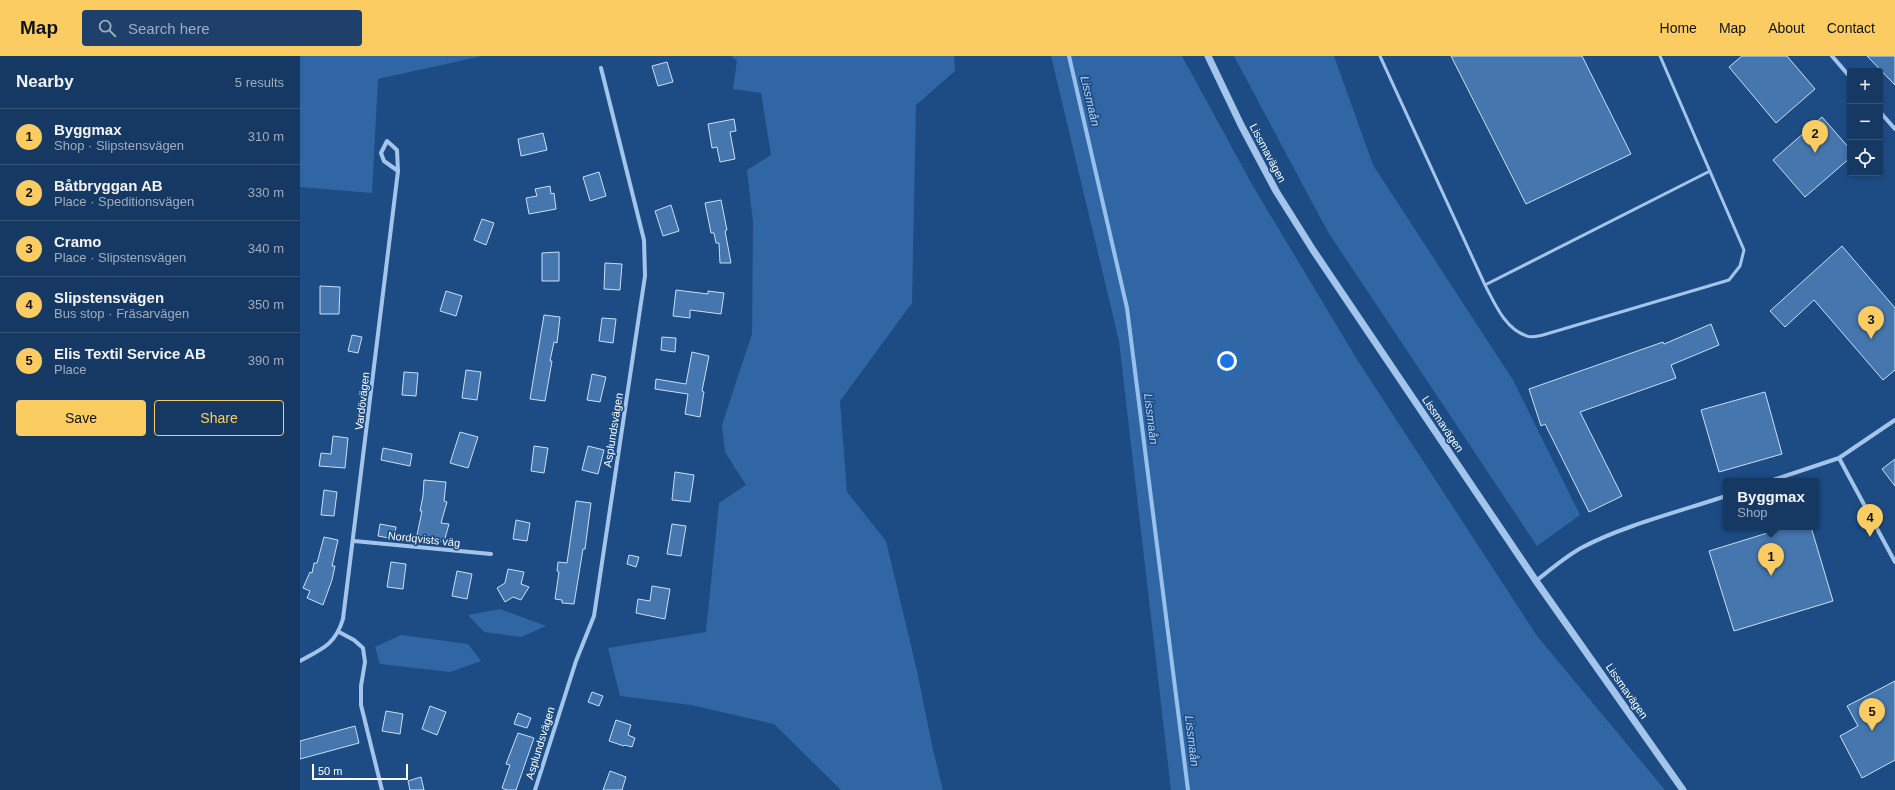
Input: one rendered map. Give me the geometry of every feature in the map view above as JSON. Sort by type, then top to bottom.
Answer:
[{"type":"street","name":"Lissmavägen","points":[[1208,56],[1241,125],[1280,197],[1318,257],[1536,581],[1683,790]]},
{"type":"street","points":[[1832,56],[1847,74]]},
{"type":"street","name":"Asplundsvägen","points":[[535,790],[576,661],[594,616],[645,276],[644,240],[602,68]]},
{"type":"street","points":[[1883,115],[1895,129]]},
{"type":"street","name":"Vardövägen","points":[[300,661],[327,647],[339,632],[343,620],[354,541],[398,171],[397,150],[387,141],[380,153],[384,161],[398,171]]},
{"type":"street","points":[[1779,478],[1839,458],[1895,420]]},
{"type":"street","points":[[1839,458],[1895,562]]},
{"type":"street","points":[[1536,581],[1558,562],[1582,548],[1625,530],[1723,497]]},
{"type":"street","name":"Nordqvists väg","points":[[354,541],[491,554]]},
{"type":"street","points":[[339,632],[354,640],[363,648],[365,662],[361,686],[361,705],[382,790]]},
{"type":"lane","points":[[1380,56],[1502,318],[1516,331],[1528,337],[1543,335],[1729,280],[1740,266],[1744,250],[1660,56]]},
{"type":"lane","points":[[1486,285],[1710,170]]},
{"type":"shaded area","points":[[300,56],[482,56],[378,79],[372,193],[300,187]]},
{"type":"shaded area","points":[[732,56],[954,56],[955,71],[916,105],[912,303],[840,401],[847,492],[886,541],[917,671],[933,750],[943,790],[841,790],[774,724],[691,705],[620,696],[608,648],[706,632],[719,503],[746,485],[725,452],[722,425],[752,334],[753,222],[747,170],[771,155],[761,93],[733,89],[737,61]]},
{"type":"shaded area","points":[[1051,56],[1182,56],[1254,188],[1358,361],[1537,636],[1665,790],[1171,790],[1119,341]]},
{"type":"shaded area","points":[[1234,56],[1334,56],[1373,165],[1513,380],[1580,515],[1537,546],[1328,232]]},
{"type":"shaded area","points":[[500,609],[546,626],[521,637],[484,632],[468,615]]},
{"type":"shaded area","points":[[401,635],[468,644],[481,661],[450,672],[380,664],[375,647]]},
{"type":"building","points":[[1451,56],[1582,56],[1631,154],[1526,204]]},
{"type":"building","points":[[1742,56],[1787,56],[1815,89],[1776,123],[1729,67]]},
{"type":"building","points":[[1867,56],[1895,56],[1895,85],[1883,73],[1883,68],[1879,68]]},
{"type":"building","points":[[667,62],[673,82],[658,86],[652,66]]},
{"type":"building","points":[[1822,117],[1847,146],[1847,161],[1805,197],[1773,160]]},
{"type":"building","points":[[734,119],[736,131],[730,132],[735,159],[720,162],[717,147],[712,148],[708,124]]},
{"type":"building","points":[[543,133],[547,150],[521,156],[518,139]]},
{"type":"building","points":[[599,172],[606,196],[590,201],[583,177]]},
{"type":"building","points":[[550,186],[551,194],[554,193],[556,209],[529,214],[526,198],[537,196],[535,189]]},
{"type":"building","points":[[721,200],[727,230],[725,231],[731,263],[720,263],[719,243],[716,243],[714,233],[711,233],[705,203]]},
{"type":"building","points":[[671,205],[679,231],[663,236],[655,211]]},
{"type":"building","points":[[482,219],[494,223],[486,245],[474,240]]},
{"type":"building","points":[[1842,246],[1895,308],[1895,370],[1883,380],[1814,300],[1785,327],[1770,311]]},
{"type":"building","points":[[559,252],[559,281],[542,281],[542,253]]},
{"type":"building","points":[[605,263],[622,264],[620,290],[604,289]]},
{"type":"building","points":[[320,286],[340,287],[339,314],[320,314]]},
{"type":"building","points":[[676,290],[708,294],[708,291],[724,293],[721,314],[690,310],[690,318],[673,316]]},
{"type":"building","points":[[446,291],[462,296],[456,316],[440,311]]},
{"type":"building","points":[[544,315],[560,317],[557,343],[554,342],[550,361],[552,361],[545,401],[530,399]]},
{"type":"building","points":[[602,318],[616,319],[613,343],[599,341]]},
{"type":"building","points":[[1711,324],[1719,345],[1671,365],[1676,378],[1580,412],[1622,496],[1589,512],[1545,424],[1541,426],[1529,389],[1663,342],[1664,344]]},
{"type":"building","points":[[352,335],[362,337],[358,353],[348,351]]},
{"type":"building","points":[[662,337],[676,338],[675,352],[661,350]]},
{"type":"building","points":[[692,352],[709,356],[702,391],[704,392],[700,417],[685,414],[688,394],[655,389],[656,379],[686,384]]},
{"type":"building","points":[[466,370],[481,372],[477,400],[462,398]]},
{"type":"building","points":[[404,372],[418,373],[416,396],[402,395]]},
{"type":"building","points":[[592,374],[606,377],[600,402],[587,400]]},
{"type":"building","points":[[1765,392],[1782,454],[1719,472],[1701,410]]},
{"type":"building","points":[[460,432],[478,437],[468,468],[450,463]]},
{"type":"building","points":[[333,436],[348,438],[345,468],[319,466],[321,453],[331,454]]},
{"type":"building","points":[[534,446],[548,448],[544,473],[531,471]]},
{"type":"building","points":[[588,446],[604,450],[598,474],[582,470]]},
{"type":"building","points":[[383,448],[412,454],[410,466],[381,460]]},
{"type":"building","points":[[1895,459],[1895,486],[1882,469]]},
{"type":"building","points":[[675,472],[694,475],[690,502],[672,500]]},
{"type":"building","points":[[424,480],[446,482],[444,501],[447,502],[441,523],[449,524],[444,542],[417,535],[422,511],[420,511]]},
{"type":"building","points":[[324,490],[337,492],[334,516],[321,515]]},
{"type":"building","points":[[576,501],[591,503],[585,549],[583,549],[574,604],[562,603],[562,600],[555,599],[559,572],[557,571],[558,562],[567,563]]},
{"type":"building","points":[[516,520],[530,523],[527,541],[513,539]]},
{"type":"building","points":[[380,524],[396,527],[394,539],[378,536]]},
{"type":"building","points":[[672,524],[686,526],[681,556],[667,554]]},
{"type":"building","points":[[1777,530],[1812,530],[1833,601],[1734,631],[1709,551]]},
{"type":"building","points":[[324,537],[338,540],[332,566],[335,566],[332,580],[323,605],[307,598],[310,591],[303,588],[310,572],[312,573],[314,563],[317,563]]},
{"type":"building","points":[[629,555],[639,557],[636,567],[627,564]]},
{"type":"building","points":[[391,562],[406,564],[403,589],[387,587]]},
{"type":"building","points":[[508,569],[524,572],[521,584],[529,587],[521,600],[513,597],[505,602],[497,588],[505,583]]},
{"type":"building","points":[[457,571],[472,574],[467,599],[452,596]]},
{"type":"building","points":[[652,586],[670,589],[665,619],[636,613],[638,599],[650,601]]},
{"type":"building","points":[[1895,681],[1895,760],[1862,778],[1840,736],[1858,726],[1847,706]]},
{"type":"building","points":[[592,692],[603,696],[599,706],[588,702]]},
{"type":"building","points":[[430,706],[446,712],[437,735],[422,729]]},
{"type":"building","points":[[386,711],[403,714],[400,734],[382,731]]},
{"type":"building","points":[[518,713],[531,718],[527,728],[514,724]]},
{"type":"building","points":[[616,720],[631,725],[628,735],[635,738],[632,747],[609,741]]},
{"type":"building","points":[[355,726],[359,743],[300,759],[300,741]]},
{"type":"building","points":[[518,733],[534,738],[516,790],[507,790],[502,788],[510,765],[506,764]]},
{"type":"building","points":[[610,771],[626,777],[622,790],[603,790]]},
{"type":"building","points":[[421,777],[424,790],[410,790],[408,781]]},
{"type":"waterway","name":"Lissmaån","points":[[1069,56],[1127,308],[1188,790]]},
{"type":"place","name":"Båtbryggan AB","points":[[1815,153]]},
{"type":"place","name":"Cramo","points":[[1871,339]]},
{"type":"place","name":"Slipstensvägen","points":[[1870,537]]},
{"type":"place","name":"Byggmax","points":[[1771,576]]},
{"type":"place","name":"Elis Textil Service AB","points":[[1872,731]]}]
